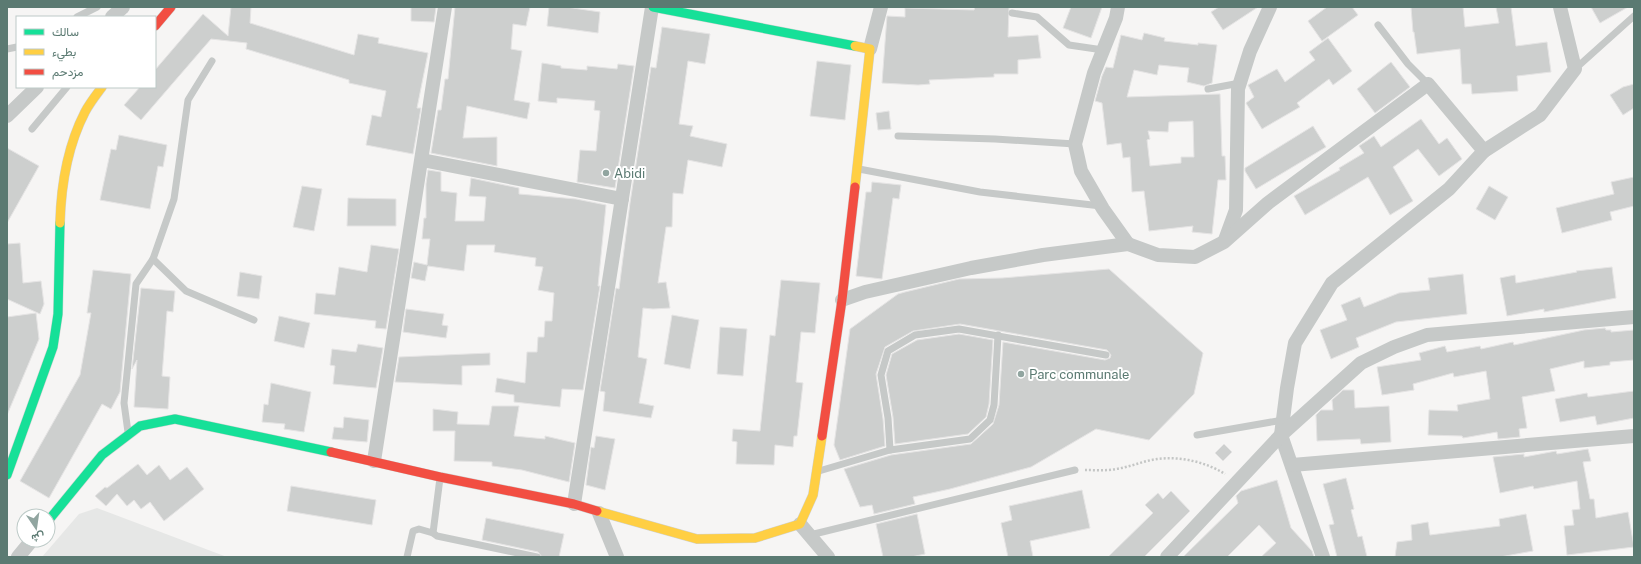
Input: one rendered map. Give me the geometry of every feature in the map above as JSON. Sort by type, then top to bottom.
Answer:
[{"type":"street","points":[[113,16],[123,7]]},
{"type":"street","points":[[156,25],[171,7]]},
{"type":"street","points":[[374,461],[446,7]]},
{"type":"street","points":[[574,504],[653,7],[870,49]]},
{"type":"street","points":[[56,511],[102,455],[128,435],[140,426],[176,419],[374,461],[440,477],[574,504],[697,539],[755,538],[800,524],[813,495],[817,472],[842,300],[870,49],[881,7]]},
{"type":"street","points":[[1118,7],[1116,18],[1094,73],[1075,144],[1081,171],[1102,206],[1128,244]]},
{"type":"street","points":[[1224,242],[1236,210],[1237,116],[1240,83],[1250,52],[1270,7]]},
{"type":"street","points":[[1323,557],[1281,435],[1295,343],[1332,283],[1449,189],[1484,151],[1540,115],[1575,69],[1560,7]]},
{"type":"street","points":[[842,300],[865,292],[971,268],[1043,255],[1128,244],[1158,255],[1195,257],[1224,242],[1268,203],[1428,84],[1484,151]]},
{"type":"street","points":[[7,116],[35,88]]},
{"type":"street","points":[[7,475],[53,347],[58,314],[60,214],[64,180],[73,143],[85,112],[101,88]]},
{"type":"street","points":[[422,160],[622,200]]},
{"type":"street","points":[[1167,557],[1281,435],[1361,363],[1394,347],[1427,335],[1634,317]]},
{"type":"street","points":[[1292,465],[1634,436]]},
{"type":"street","points":[[599,512],[617,557]]},
{"type":"street","points":[[800,524],[828,557]]},
{"type":"street","points":[[18,557],[25,548]]},
{"type":"lane","points":[[79,16],[97,7]]},
{"type":"lane","points":[[1012,13],[1037,17],[1049,30],[1069,45],[1104,50]]},
{"type":"lane","points":[[1575,69],[1634,16]]},
{"type":"lane","points":[[1378,25],[1408,64],[1428,84]]},
{"type":"lane","points":[[128,435],[124,403],[136,284],[153,259],[174,199],[188,100],[212,61]]},
{"type":"lane","points":[[1208,89],[1240,83]]},
{"type":"lane","points":[[32,129],[66,88]]},
{"type":"lane","points":[[898,136],[995,139],[1075,144]]},
{"type":"lane","points":[[857,168],[980,192],[1102,206]]},
{"type":"lane","points":[[153,259],[186,291],[254,320]]},
{"type":"lane","points":[[890,450],[888,418],[881,375],[888,351],[915,335],[959,329],[1106,355]]},
{"type":"lane","points":[[817,472],[890,450],[970,439],[990,420],[994,405],[998,335]]},
{"type":"lane","points":[[1197,435],[1283,420]]},
{"type":"lane","points":[[810,535],[1075,470]]},
{"type":"lane","points":[[433,532],[440,477]]},
{"type":"lane","points":[[406,557],[413,531],[419,529],[433,532],[437,536],[537,557]]},
{"type":"path","points":[[1075,470],[1116,469],[1158,459],[1175,458],[1193,461],[1216,469],[1238,481]]},
{"type":"shaded area","points":[[97,508],[227,557],[42,557],[50,548],[56,548],[56,541],[79,514]]},
{"type":"building","points":[[231,7],[251,7],[250,23],[354,55],[358,34],[379,38],[378,43],[428,53],[417,108],[421,108],[413,154],[366,145],[372,115],[381,117],[386,91],[349,83],[349,80],[246,49],[247,43],[211,39],[141,120],[124,105],[139,88],[156,88],[156,69],[203,14],[228,36]]},
{"type":"building","points":[[411,7],[436,7],[434,22],[411,21]]},
{"type":"building","points":[[455,7],[530,7],[526,26],[513,24],[511,49],[522,51],[514,100],[530,103],[527,119],[467,106],[463,138],[497,137],[497,166],[431,153],[438,110],[441,110],[445,79],[448,79]]},
{"type":"building","points":[[549,7],[566,7],[600,12],[598,33],[547,26]]},
{"type":"building","points":[[975,7],[1009,7],[1008,37],[1038,35],[1041,58],[1018,60],[1018,74],[994,74],[994,77],[929,80],[930,84],[918,85],[882,83],[887,16],[905,17],[905,8],[974,10]]},
{"type":"building","points":[[1071,7],[1102,7],[1091,38],[1063,28]]},
{"type":"building","points":[[1219,7],[1258,7],[1223,30],[1211,12]]},
{"type":"building","points":[[1327,7],[1352,7],[1358,15],[1322,41],[1308,21]]},
{"type":"building","points":[[1411,7],[1463,7],[1465,27],[1499,23],[1496,7],[1511,7],[1516,46],[1547,42],[1551,72],[1517,76],[1518,91],[1472,94],[1471,84],[1462,84],[1460,49],[1417,54]]},
{"type":"building","points":[[1591,7],[1628,7],[1600,23]]},
{"type":"building","points":[[662,27],[710,34],[705,64],[688,61],[679,124],[693,126],[690,136],[727,144],[722,167],[688,160],[683,194],[673,193],[672,227],[666,227],[658,283],[666,282],[670,308],[643,308],[638,357],[647,359],[639,403],[654,406],[651,418],[603,411],[605,392],[600,391],[616,288],[619,289],[630,203],[651,67],[656,68]]},
{"type":"building","points":[[1144,33],[1165,38],[1164,41],[1198,45],[1198,43],[1217,45],[1212,83],[1204,86],[1187,82],[1189,68],[1159,65],[1157,75],[1134,70],[1127,97],[1220,94],[1222,156],[1225,156],[1226,180],[1218,180],[1212,234],[1192,232],[1193,226],[1149,231],[1144,191],[1132,192],[1130,157],[1123,158],[1121,143],[1107,145],[1102,103],[1095,101],[1102,76],[1106,67],[1113,68],[1121,35],[1142,40]],"holes":[[[1193,121],[1194,157],[1181,157],[1181,163],[1150,166],[1147,140],[1150,139],[1148,131],[1168,132],[1169,122]]]},
{"type":"building","points":[[1328,38],[1352,71],[1333,85],[1329,79],[1297,103],[1300,107],[1262,129],[1246,103],[1254,97],[1248,85],[1277,69],[1285,82],[1315,60],[1309,52]]},
{"type":"building","points":[[817,61],[851,65],[845,120],[810,116]]},
{"type":"building","points":[[1391,62],[1410,87],[1375,113],[1357,89]]},
{"type":"building","points":[[542,63],[561,66],[561,68],[587,70],[587,66],[617,69],[618,64],[634,66],[615,188],[577,182],[580,150],[596,151],[600,111],[594,110],[595,101],[557,98],[557,103],[538,101]]},
{"type":"building","points":[[1634,84],[1634,108],[1623,115],[1610,95],[1623,87]]},
{"type":"building","points":[[889,111],[891,129],[878,130],[876,113]]},
{"type":"building","points":[[1421,119],[1439,144],[1447,138],[1462,159],[1439,176],[1418,149],[1393,167],[1413,201],[1390,215],[1368,177],[1305,215],[1294,196],[1340,170],[1339,168],[1364,153],[1359,146],[1374,136],[1381,147]]},
{"type":"building","points":[[1313,126],[1326,147],[1256,189],[1245,171],[1245,168]]},
{"type":"building","points":[[119,135],[167,145],[163,167],[158,166],[150,209],[100,200],[111,149],[116,150]]},
{"type":"building","points":[[7,148],[39,166],[7,223]]},
{"type":"building","points":[[428,170],[441,172],[441,191],[457,193],[455,221],[484,221],[486,197],[469,196],[471,178],[519,188],[519,194],[576,199],[606,205],[598,286],[600,286],[583,390],[562,389],[560,407],[514,402],[514,395],[495,392],[497,378],[525,383],[527,352],[537,352],[538,337],[544,337],[545,321],[552,321],[554,293],[538,290],[543,267],[535,266],[536,258],[494,252],[495,245],[467,245],[464,271],[428,266],[425,281],[411,278],[414,262],[427,265],[430,239],[422,239],[424,218],[426,218],[426,184]]},
{"type":"building","points":[[1634,177],[1634,206],[1610,212],[1612,220],[1562,233],[1556,208],[1614,194],[1611,182]]},
{"type":"building","points":[[872,182],[901,185],[899,199],[893,198],[882,279],[856,276],[866,192],[871,192]]},
{"type":"building","points":[[302,186],[322,189],[314,231],[293,227]]},
{"type":"building","points":[[1489,186],[1508,197],[1495,220],[1476,209]]},
{"type":"building","points":[[348,198],[396,199],[396,226],[347,226]]},
{"type":"building","points":[[20,243],[23,283],[41,281],[44,304],[40,314],[7,299],[7,244]]},
{"type":"building","points":[[371,245],[399,249],[386,329],[375,328],[376,321],[314,314],[316,293],[335,295],[339,267],[367,272]]},
{"type":"building","points":[[1612,267],[1616,298],[1544,312],[1544,309],[1507,316],[1500,278],[1515,275],[1516,283],[1577,272],[1576,271]]},
{"type":"building","name":"Parc communale","points":[[1109,269],[1203,353],[1194,394],[1149,440],[1096,429],[1031,467],[950,489],[913,497],[915,504],[874,514],[872,505],[860,507],[844,469],[891,455],[971,444],[993,424],[999,405],[1003,342],[1105,360],[1110,358],[1111,355],[1107,350],[960,324],[913,331],[885,347],[876,374],[883,419],[885,446],[840,460],[834,445],[850,329],[898,294],[959,279],[1002,278]]},
{"type":"building","points":[[93,270],[131,274],[120,392],[111,409],[102,404],[49,498],[20,481],[80,375],[91,313],[87,313]]},
{"type":"building","points":[[240,272],[262,276],[259,299],[237,296]]},
{"type":"building","points":[[1463,274],[1467,314],[1396,322],[1356,338],[1359,347],[1331,359],[1320,330],[1347,320],[1341,305],[1360,297],[1364,307],[1399,293],[1430,290],[1428,278]]},
{"type":"building","points":[[781,280],[820,283],[815,333],[801,332],[796,382],[803,383],[797,436],[794,436],[793,447],[775,445],[774,465],[736,464],[737,442],[732,441],[733,429],[760,431],[770,335],[775,336]]},
{"type":"building","points":[[141,288],[175,291],[173,312],[167,311],[162,376],[170,377],[168,409],[134,407],[137,360],[132,369]]},
{"type":"building","points":[[406,309],[444,314],[442,325],[448,326],[446,338],[403,332]]},
{"type":"building","points":[[36,313],[39,339],[7,415],[7,317]]},
{"type":"building","points":[[672,315],[699,320],[690,369],[664,364]]},
{"type":"building","points":[[279,316],[310,323],[304,348],[274,341]]},
{"type":"building","points":[[720,327],[747,329],[743,376],[717,374]]},
{"type":"building","points":[[1605,328],[1606,330],[1611,330],[1611,332],[1634,330],[1634,360],[1610,362],[1610,365],[1584,368],[1584,361],[1550,369],[1555,391],[1522,397],[1527,428],[1519,429],[1520,437],[1498,439],[1497,432],[1463,438],[1462,436],[1428,435],[1429,410],[1458,411],[1457,405],[1490,399],[1486,371],[1454,377],[1453,373],[1413,384],[1414,390],[1382,395],[1377,367],[1421,360],[1419,353],[1445,346],[1447,352],[1480,346],[1481,349],[1513,342],[1514,345],[1584,330]]},
{"type":"building","points":[[959,334],[993,340],[989,404],[986,417],[968,434],[895,444],[893,417],[886,375],[892,354],[917,340]]},
{"type":"building","points":[[358,344],[383,348],[376,388],[333,384],[335,366],[330,365],[332,349],[356,352]]},
{"type":"building","points":[[490,353],[490,365],[462,366],[462,385],[395,382],[399,357]]},
{"type":"building","points":[[271,383],[311,392],[304,432],[284,429],[285,424],[262,422],[264,404],[268,405]]},
{"type":"building","points":[[1343,390],[1354,390],[1355,408],[1389,406],[1391,442],[1361,444],[1360,439],[1317,441],[1316,415],[1321,410],[1333,410],[1332,400]]},
{"type":"building","points":[[1634,391],[1634,418],[1597,425],[1595,416],[1560,422],[1555,399],[1587,393],[1588,397]]},
{"type":"building","points":[[492,406],[519,406],[514,436],[545,439],[545,436],[575,443],[569,482],[522,470],[492,466],[492,462],[454,461],[455,431],[433,431],[433,409],[458,412],[457,424],[489,425]]},
{"type":"building","points":[[344,417],[369,420],[367,442],[332,439],[334,427],[343,428]]},
{"type":"building","points":[[596,436],[615,439],[605,490],[586,485],[591,447],[594,448]]},
{"type":"building","points":[[1224,444],[1232,452],[1223,461],[1215,453]]},
{"type":"building","points":[[1588,449],[1591,461],[1583,462],[1590,499],[1594,499],[1596,518],[1628,512],[1634,547],[1567,555],[1564,526],[1574,525],[1572,510],[1580,509],[1577,481],[1534,489],[1533,486],[1500,493],[1493,457],[1524,454],[1524,457],[1556,451],[1557,454]]},
{"type":"building","points":[[138,464],[147,475],[159,465],[170,480],[187,467],[204,489],[164,521],[150,502],[141,509],[134,500],[127,506],[117,494],[106,506],[95,496],[105,487],[107,488]]},
{"type":"building","points":[[1346,478],[1354,509],[1351,510],[1358,537],[1362,536],[1367,557],[1337,557],[1329,525],[1334,524],[1323,484]]},
{"type":"building","points":[[1277,480],[1291,528],[1312,551],[1314,557],[1261,557],[1276,543],[1259,525],[1227,557],[1183,557],[1238,503],[1236,496],[1241,491]]},
{"type":"building","points":[[291,486],[376,500],[372,525],[287,511]]},
{"type":"building","points":[[1082,490],[1090,528],[1030,541],[1033,557],[1008,557],[1001,523],[1012,520],[1009,506]]},
{"type":"building","points":[[1171,491],[1190,511],[1144,557],[1108,557],[1153,513],[1145,505],[1158,493],[1163,499]]},
{"type":"building","points":[[917,514],[925,554],[911,557],[883,557],[876,524]]},
{"type":"building","points":[[1526,514],[1533,551],[1500,557],[1395,557],[1397,542],[1412,540],[1411,525],[1428,522],[1430,535],[1500,526],[1499,519]]},
{"type":"building","points":[[486,518],[564,534],[559,557],[542,557],[538,552],[482,540]]},
{"type":"traffic: fast","points":[[653,7],[855,46]]},
{"type":"traffic: fast","points":[[7,475],[53,347],[58,314],[60,223]]},
{"type":"traffic: fast","points":[[56,511],[102,455],[140,426],[175,419],[331,452]]},
{"type":"traffic: slow","points":[[855,46],[870,49],[855,187]]},
{"type":"traffic: slow","points":[[60,223],[66,166],[74,138],[87,109],[101,88]]},
{"type":"traffic: slow","points":[[597,511],[697,539],[755,538],[800,524],[813,495],[822,436]]},
{"type":"traffic: jam","points":[[156,25],[171,7]]},
{"type":"traffic: jam","points":[[822,436],[842,300],[855,187]]},
{"type":"traffic: jam","points":[[331,452],[440,477],[574,504],[597,511]]},
{"type":"place","name":"Abidi","points":[[606,173]]},
{"type":"place","name":"Parc communale","points":[[1021,374]]}]
